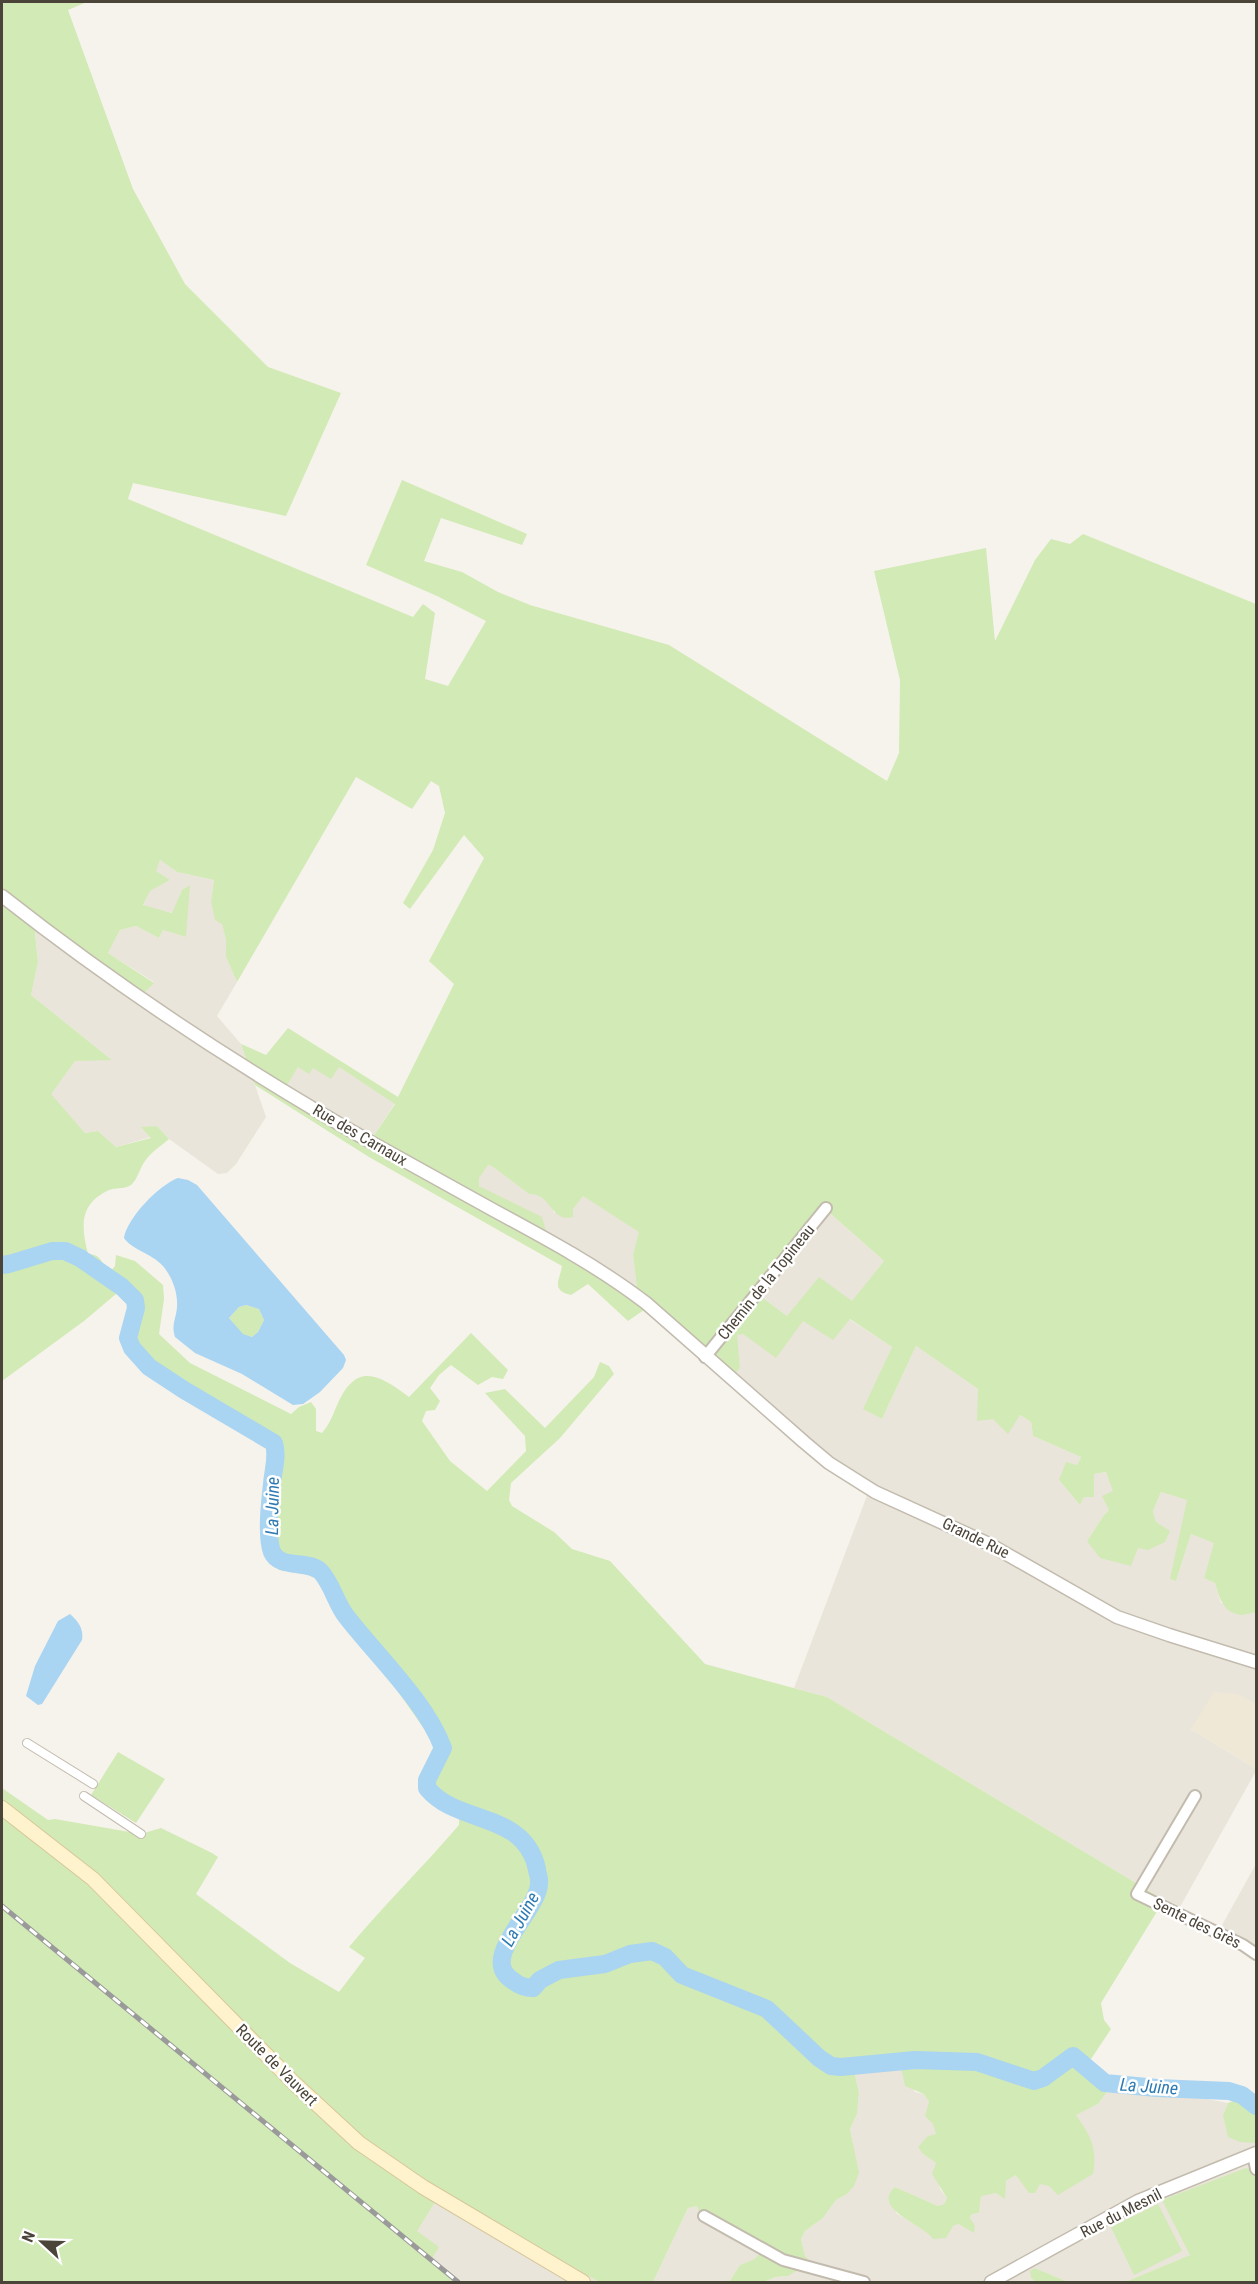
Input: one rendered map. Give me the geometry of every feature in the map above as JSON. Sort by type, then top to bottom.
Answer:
[{"type":"main road","name":"Route de Vauvert","points":[[2,1808],[93,1879],[294,2083],[359,2144],[423,2187],[583,2283]]},
{"type":"street","name":"Rue des Carnaux","points":[[2,896],[141,1000],[210,1046],[300,1101],[559,1245],[619,1282],[646,1303],[720,1370]]},
{"type":"street","name":"Chemin de la Topineau","points":[[705,1357],[826,1208]]},
{"type":"street","name":"Grande Rue","points":[[720,1370],[829,1462],[875,1492],[989,1544],[1117,1617],[1257,1662]]},
{"type":"street","points":[[27,1743],[93,1784]]},
{"type":"street","points":[[84,1796],[141,1834]]},
{"type":"street","name":"Sente des Grès","points":[[1195,1796],[1137,1894],[1257,1954]]},
{"type":"street","points":[[1255,2154],[1257,2169]]},
{"type":"street","name":"Rue du Mesnil","points":[[991,2283],[1138,2201],[1255,2154]]},
{"type":"street","points":[[704,2216],[783,2260],[864,2283]]},
{"type":"shaded area","points":[[160,860],[177,872],[214,880],[211,901],[222,923],[226,940],[226,957],[237,982],[217,1016],[241,1044],[266,1117],[236,1164],[227,1173],[218,1174],[169,1139],[157,1126],[142,1128],[151,1137],[116,1147],[98,1131],[85,1133],[50,1094],[75,1061],[111,1059],[31,995],[38,962],[33,912],[143,994],[154,982],[108,953],[120,930],[136,926],[159,938],[163,930],[186,937],[182,890],[173,913],[143,906],[149,891],[170,880],[155,871]]},
{"type":"shaded area","points":[[298,1067],[339,1067],[395,1103],[371,1140],[286,1085]]},
{"type":"shaded area","points":[[487,1165],[529,1194],[536,1194],[550,1202],[554,1213],[573,1209],[582,1195],[640,1232],[633,1255],[637,1289],[552,1237],[478,1185],[479,1178]]},
{"type":"shaded area","points":[[823,1207],[884,1261],[852,1302],[787,1316],[755,1292]]},
{"type":"shaded area","points":[[849,1319],[892,1347],[864,1409],[882,1419],[916,1346],[1031,1422],[1033,1436],[1081,1457],[1077,1465],[1059,1480],[1080,1505],[1094,1474],[1106,1472],[1114,1491],[1109,1510],[1087,1541],[1138,1547],[1156,1522],[1153,1511],[1161,1492],[1188,1500],[1176,1581],[1191,1534],[1215,1543],[1204,1578],[1215,1583],[1221,1603],[1256,1613],[1256,1704],[1237,1695],[1191,1729],[1256,1771],[1180,1907],[1164,1900],[827,1697],[794,1688],[868,1493],[788,1435],[727,1383],[740,1368],[736,1335],[803,1320]]},
{"type":"shaded area","points":[[1214,1692],[1237,1694],[1256,1704],[1256,1769],[1191,1729]]},
{"type":"shaded area","points":[[1256,1864],[1256,1946],[1221,1927]]},
{"type":"shaded area","points":[[884,2054],[899,2058],[905,2079],[915,2092],[924,2094],[929,2102],[936,2134],[923,2154],[936,2163],[940,2189],[947,2198],[944,2204],[938,2206],[895,2187],[896,2213],[930,2234],[959,2224],[970,2218],[972,2214],[979,2213],[981,2195],[996,2193],[1006,2181],[1016,2175],[1049,2186],[1075,2115],[1098,2104],[1109,2089],[1228,2103],[1223,2115],[1254,2143],[1256,2141],[1256,2176],[1254,2171],[1190,2255],[1125,2282],[1068,2282],[1035,2268],[1031,2278],[1036,2282],[763,2282],[776,2277],[788,2276],[805,2256],[801,2239],[805,2231],[823,2218],[836,2200],[847,2194],[853,2144],[850,2129],[857,2114],[859,2093],[855,2075],[867,2060]]},
{"type":"shaded area","points":[[442,2191],[599,2282],[458,2282],[431,2260],[416,2231]]},
{"type":"shaded area","points":[[697,2206],[756,2246],[759,2254],[755,2260],[740,2265],[729,2282],[653,2282],[688,2208]]},
{"type":"green space","points":[[2,2],[87,2],[68,10],[133,189],[185,284],[268,367],[341,393],[286,516],[133,483],[128,499],[413,617],[423,604],[435,613],[425,679],[448,686],[486,621],[437,596],[366,565],[402,480],[527,534],[522,545],[441,518],[424,561],[462,572],[498,592],[530,605],[669,645],[887,781],[899,753],[900,680],[874,571],[986,548],[995,641],[1035,560],[1051,539],[1070,544],[1083,534],[1256,604],[1256,1613],[1242,1615],[1230,1611],[1223,1604],[1215,1583],[1204,1578],[1214,1543],[1191,1534],[1176,1581],[1170,1579],[1187,1500],[1161,1492],[1153,1511],[1156,1522],[1170,1531],[1165,1542],[1148,1550],[1138,1548],[1131,1566],[1100,1558],[1087,1541],[1109,1510],[1102,1496],[1113,1491],[1106,1472],[1094,1474],[1094,1497],[1084,1497],[1080,1505],[1059,1480],[1066,1462],[1077,1465],[1081,1457],[1033,1436],[1031,1422],[1020,1415],[1008,1434],[993,1419],[977,1421],[978,1389],[916,1346],[882,1419],[863,1409],[892,1347],[850,1319],[833,1340],[803,1321],[776,1358],[743,1334],[737,1335],[740,1368],[734,1375],[654,1303],[628,1321],[588,1284],[571,1295],[565,1293],[558,1287],[562,1266],[369,1157],[255,1085],[241,1044],[266,1055],[288,1028],[398,1097],[454,984],[429,961],[484,858],[464,835],[410,909],[403,903],[433,850],[445,813],[439,786],[431,781],[412,809],[356,777],[237,982],[226,957],[226,940],[222,924],[215,920],[211,901],[214,880],[177,872],[160,860],[156,871],[170,880],[150,891],[143,905],[172,913],[182,890],[190,885],[186,937],[163,930],[159,938],[136,926],[120,930],[108,953],[154,983],[143,994],[33,913],[38,962],[31,995],[112,1060],[75,1061],[51,1094],[85,1133],[98,1131],[116,1147],[151,1138],[141,1127],[157,1126],[169,1139],[147,1158],[131,1185],[109,1190],[92,1202],[87,1209],[84,1234],[88,1254],[99,1258],[104,1269],[110,1272],[115,1266],[116,1255],[135,1261],[163,1285],[164,1299],[159,1334],[190,1363],[291,1414],[299,1407],[311,1402],[316,1409],[316,1431],[322,1433],[345,1390],[353,1381],[361,1377],[379,1378],[409,1397],[471,1333],[508,1370],[503,1379],[492,1377],[478,1385],[451,1365],[439,1375],[430,1388],[440,1401],[435,1410],[426,1411],[422,1421],[450,1461],[487,1491],[526,1451],[525,1436],[485,1393],[505,1389],[545,1428],[594,1377],[600,1362],[609,1366],[614,1374],[560,1438],[511,1483],[509,1500],[512,1506],[554,1532],[572,1549],[610,1561],[705,1664],[827,1697],[1164,1900],[1101,2003],[1104,2020],[1111,2029],[1089,2062],[1107,2077],[1109,2089],[1098,2104],[1076,2115],[1092,2142],[1093,2174],[1058,2195],[1049,2186],[1040,2184],[1035,2193],[1029,2193],[1016,2175],[1006,2181],[1005,2199],[996,2193],[981,2196],[979,2213],[972,2214],[970,2218],[975,2226],[974,2233],[959,2224],[953,2226],[946,2238],[933,2239],[902,2216],[889,2202],[889,2195],[895,2187],[938,2206],[944,2204],[947,2198],[932,2174],[936,2163],[923,2154],[918,2147],[928,2136],[936,2134],[933,2124],[925,2116],[929,2102],[924,2094],[905,2086],[899,2058],[878,2056],[869,2060],[855,2075],[859,2093],[857,2114],[850,2129],[859,2173],[854,2186],[847,2194],[836,2200],[823,2218],[805,2231],[801,2239],[805,2256],[810,2262],[808,2269],[799,2269],[788,2276],[776,2277],[763,2282],[729,2282],[740,2265],[755,2259],[759,2254],[756,2246],[700,2214],[697,2206],[688,2208],[653,2282],[599,2282],[442,2191],[417,2231],[439,2247],[431,2260],[458,2282],[2,2282],[2,1788],[48,1820],[55,1819],[141,1834],[161,1828],[212,1853],[218,1857],[196,1894],[290,1963],[339,1992],[365,1958],[349,1947],[459,1825],[459,1818],[437,1807],[425,1796],[423,1781],[435,1757],[437,1747],[394,1686],[338,1619],[317,1579],[306,1574],[279,1570],[268,1561],[262,1530],[269,1460],[267,1447],[180,1396],[183,1390],[151,1368],[136,1354],[128,1339],[135,1308],[132,1299],[123,1288],[84,1321],[2,1381]],"holes":[[[298,1067],[309,1074],[313,1068],[331,1079],[339,1067],[395,1104],[371,1140],[287,1085]],[[488,1165],[493,1167],[529,1194],[542,1198],[555,1212],[565,1218],[573,1217],[573,1209],[583,1196],[639,1232],[633,1255],[637,1289],[552,1237],[546,1231],[542,1217],[479,1186],[479,1178]],[[823,1207],[884,1261],[852,1301],[819,1277],[787,1316],[755,1292]]]},
{"type":"green space","points":[[246,1305],[259,1309],[264,1320],[258,1332],[252,1337],[243,1335],[229,1318],[239,1307]]},
{"type":"green space","points":[[118,1752],[165,1779],[136,1823],[91,1795]]},
{"type":"green space","points":[[1247,2096],[1256,2102],[1255,2143],[1240,2142],[1228,2137],[1223,2115],[1228,2103]]},
{"type":"green space","points":[[1246,2168],[1254,2171],[1256,2176],[1256,2282],[1125,2282],[1190,2255],[1162,2200]]},
{"type":"green space","points":[[1158,2204],[1182,2251],[1134,2275],[1111,2227]]},
{"type":"green space","points":[[1035,2268],[1068,2282],[1036,2282],[1031,2278],[1030,2271]]},
{"type":"water","points":[[178,1178],[197,1185],[344,1355],[346,1360],[343,1368],[320,1392],[303,1404],[293,1405],[242,1374],[195,1353],[175,1337],[177,1301],[175,1288],[169,1275],[158,1261],[131,1245],[124,1238],[137,1212],[153,1195]],"holes":[[[246,1305],[259,1309],[264,1320],[258,1332],[252,1337],[243,1334],[229,1318],[239,1307]]]},
{"type":"water","points":[[70,1614],[80,1626],[82,1640],[42,1704],[38,1705],[26,1696],[35,1666],[58,1621]]},
{"type":"waterway","name":"La Juine","points":[[2,1265],[52,1251],[65,1251],[80,1258],[122,1287],[135,1300],[136,1308],[128,1338],[132,1348],[149,1367],[274,1443],[275,1458],[269,1519],[272,1552],[281,1561],[309,1566],[321,1572],[346,1616],[425,1713],[443,1748],[427,1780],[427,1788],[440,1800],[455,1808],[505,1827],[519,1837],[530,1850],[539,1883],[530,1907],[513,1933],[502,1959],[503,1970],[512,1980],[524,1987],[533,1988],[540,1980],[559,1970],[605,1964],[630,1954],[652,1951],[665,1957],[682,1975],[767,2009],[819,2058],[831,2066],[915,2060],[977,2062],[1034,2081],[1043,2078],[1073,2056],[1105,2083],[1229,2091],[1242,2095],[1256,2106]]},
{"type":"railway","points":[[2,1906],[458,2282]]}]
